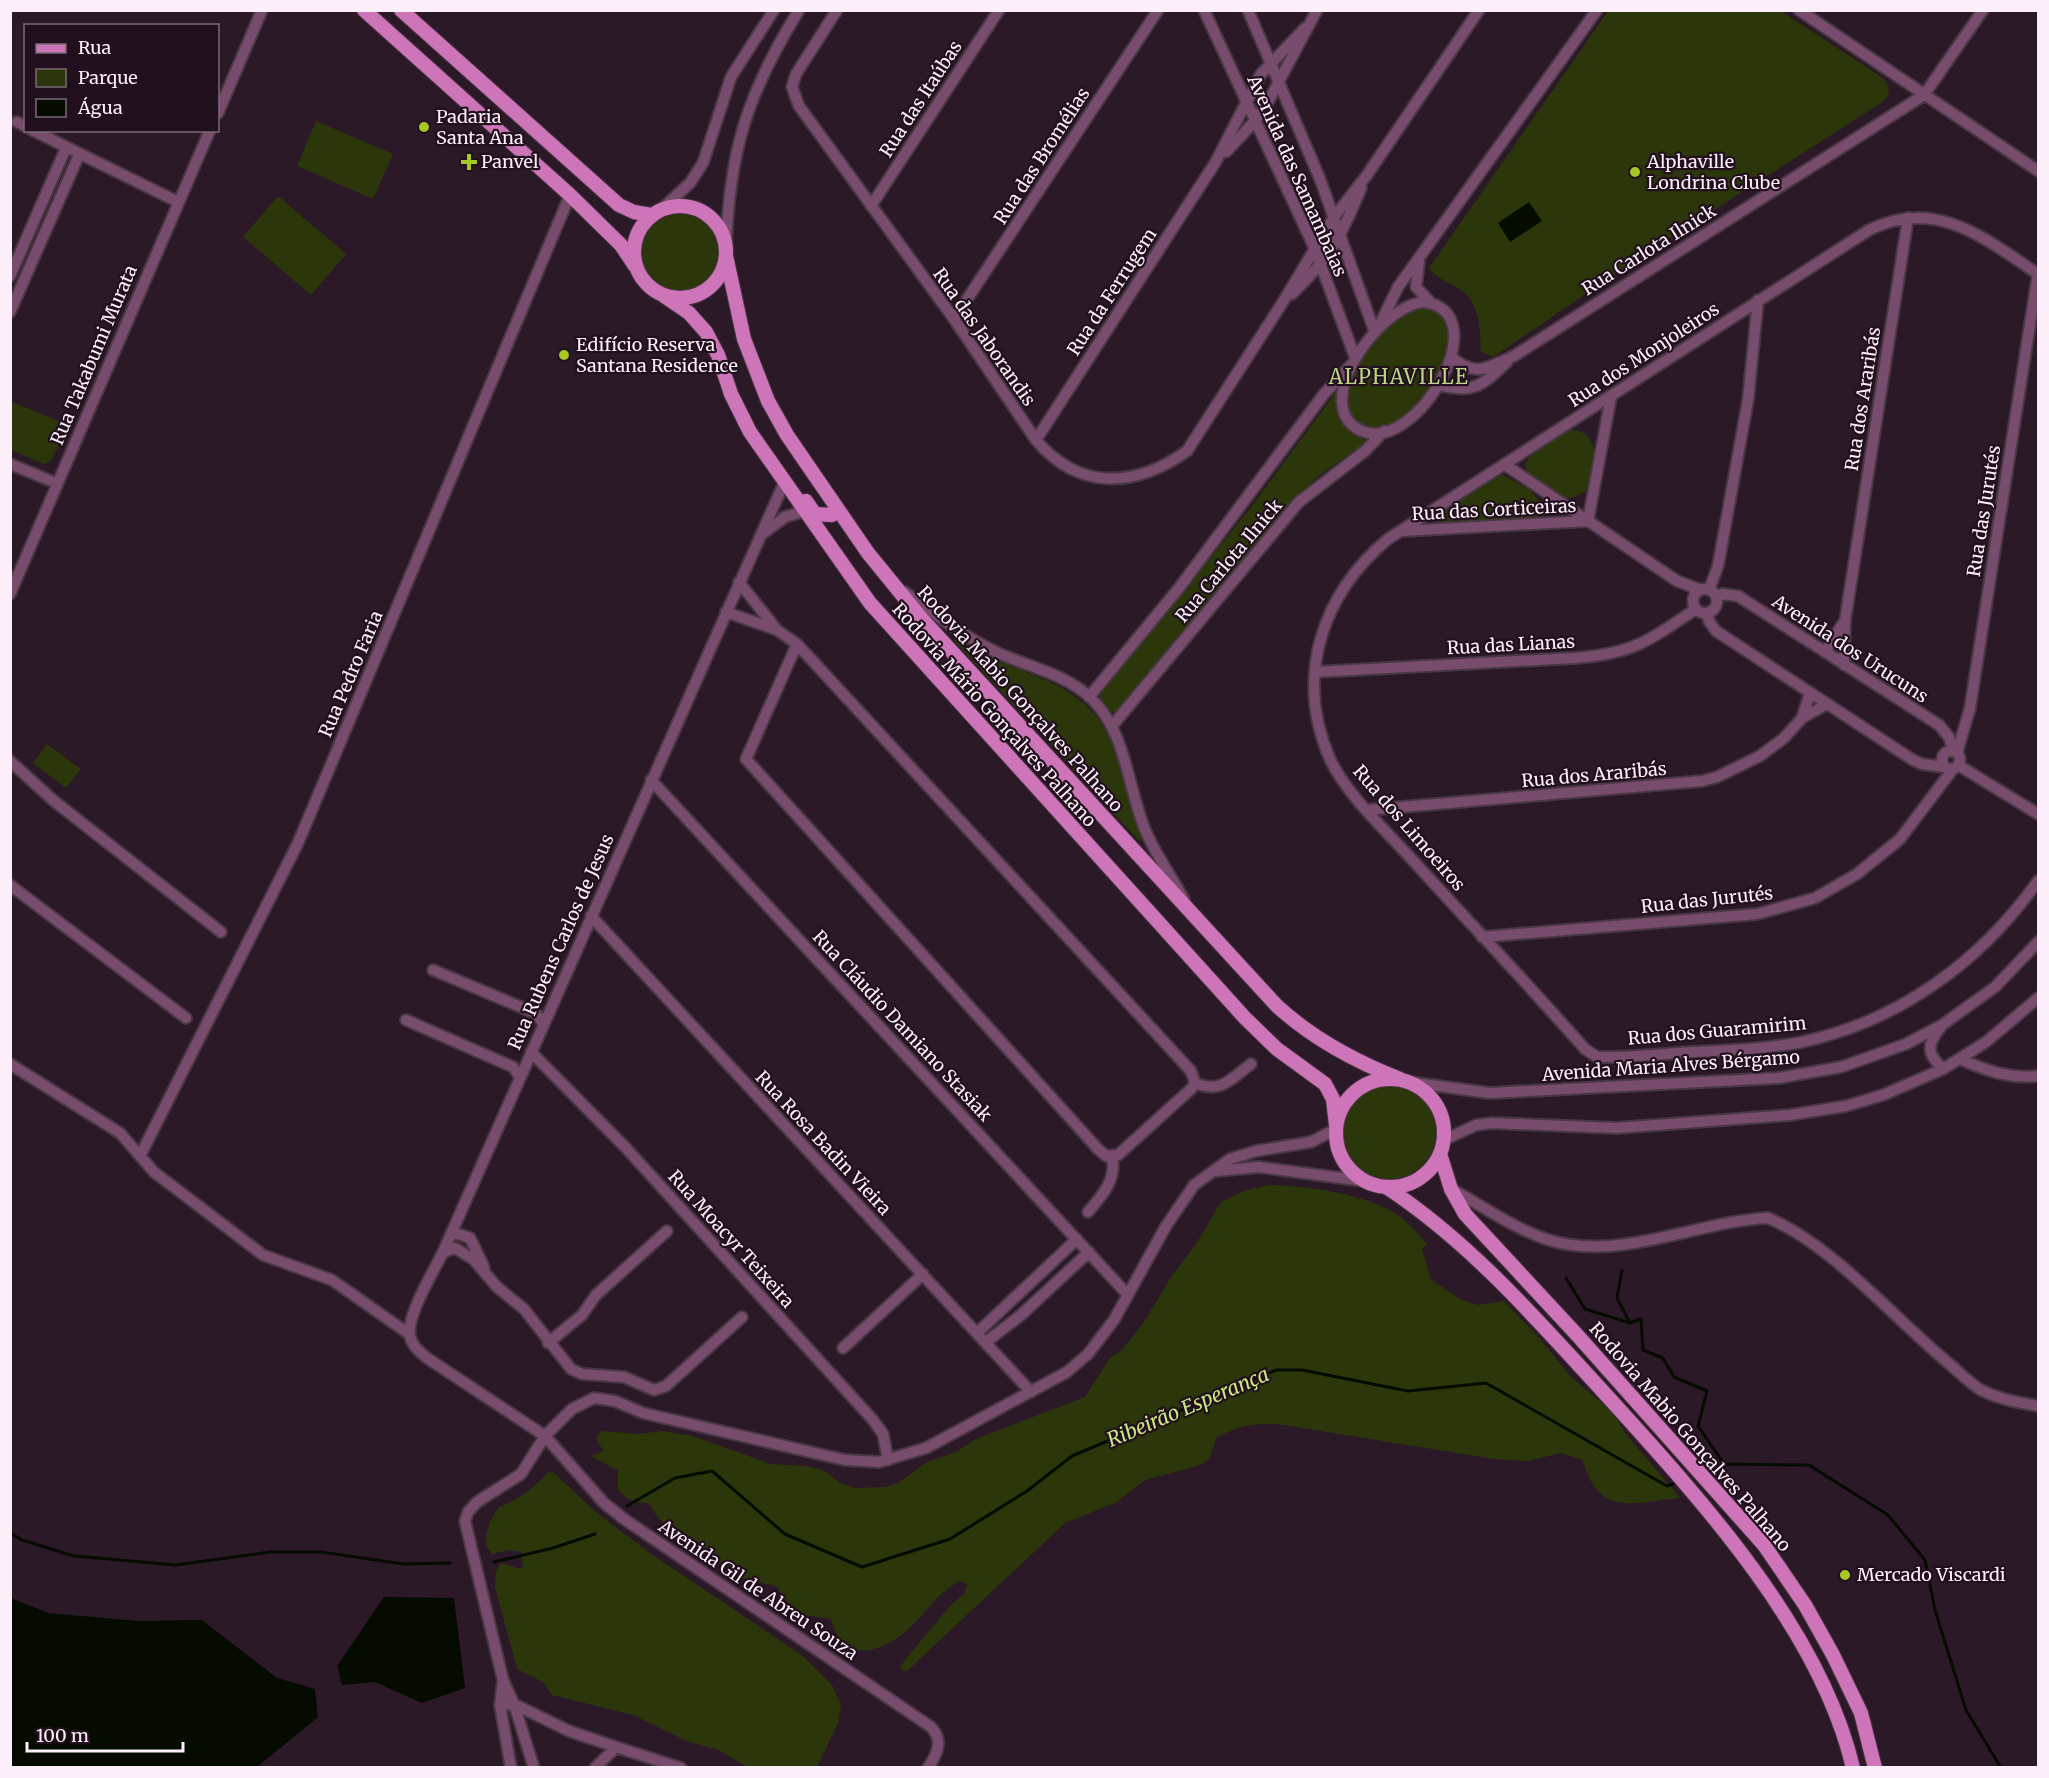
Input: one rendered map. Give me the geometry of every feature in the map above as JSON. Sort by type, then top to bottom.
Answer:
[{"type":"main road","points":[[364,10],[570,195],[621,245],[644,281],[664,296],[689,297],[705,291],[721,272],[726,252],[717,224],[705,212],[689,206],[657,212],[634,212],[619,205],[401,10]]},
{"type":"main road","points":[[635,266],[634,240],[642,224],[657,212]]},
{"type":"main road","name":"Rodovia Mabio Gonçalves Palhano","points":[[726,252],[738,320],[757,375],[787,435],[887,578],[1271,1000],[1303,1028],[1347,1056],[1405,1081]]},
{"type":"main road","name":"Rodovia Mário Gonçalves Palhano","points":[[664,296],[689,313],[706,332],[716,349],[736,406],[784,483],[870,603],[1222,992],[1271,1043],[1319,1077],[1333,1099],[1336,1127]]},
{"type":"main road","points":[[784,483],[796,490],[815,513],[832,515],[839,511]]},
{"type":"main road","points":[[1381,1079],[1405,1081],[1426,1092],[1438,1107],[1444,1125],[1444,1140],[1440,1154],[1422,1177],[1406,1185],[1386,1187],[1365,1181],[1344,1163],[1337,1145],[1336,1127],[1342,1107],[1354,1092],[1381,1079]]},
{"type":"main road","name":"Rodovia Mabio Gonçalves Palhano","points":[[1440,1154],[1451,1189],[1473,1224],[1578,1336],[1764,1545],[1805,1605],[1861,1713],[1875,1767]]},
{"type":"main road","name":"Rodovia Mabio Gonçalves Palhano","points":[[1386,1187],[1465,1249],[1525,1306],[1675,1473],[1751,1565],[1821,1674],[1847,1741],[1853,1767]]},
{"type":"street","points":[[219,111],[262,10]]},
{"type":"street","points":[[657,212],[690,183],[700,168],[709,150],[720,103],[731,77],[774,10]]},
{"type":"street","points":[[726,252],[729,187],[741,128],[766,65],[799,10]]},
{"type":"street","name":"Rua das Jaborandis","points":[[837,10],[796,74],[792,87],[795,98],[1050,457],[1078,473],[1101,479],[1128,478],[1148,473],[1171,462],[1187,451],[1199,435],[1281,305]]},
{"type":"street","name":"Rua das Itaúbas","points":[[871,206],[999,10]]},
{"type":"street","name":"Rua das Bromélias","points":[[954,319],[1158,10]]},
{"type":"street","name":"Avenida das Samambaias","points":[[1204,10],[1314,247],[1353,361]]},
{"type":"street","name":"Avenida das Samambaias","points":[[1248,10],[1377,327]]},
{"type":"street","name":"Rua da Ferrugem","points":[[1215,163],[1256,121],[1305,28],[1317,10]]},
{"type":"street","points":[[1281,305],[1334,217],[1367,175],[1479,10]]},
{"type":"street","points":[[1089,697],[1179,588],[1324,394],[1353,361],[1377,327],[1398,287],[1597,10]]},
{"type":"street","points":[[1799,10],[2038,171]]},
{"type":"street","points":[[1924,95],[1983,10]]},
{"type":"street","name":"Rua da Ferrugem","points":[[1036,440],[1215,163],[1247,106],[1251,91],[1271,64],[1305,28]]},
{"type":"street","name":"Rua Carlota Ilnick","points":[[1112,726],[1299,502],[1365,451],[1384,431],[1398,426],[1426,402],[1438,385],[1463,390],[1480,386],[1514,356],[1924,95]]},
{"type":"street","points":[[36,132],[178,202]]},
{"type":"street","name":"Rua Takabumi Murata","points":[[10,594],[209,132]]},
{"type":"street","points":[[10,276],[66,148]]},
{"type":"street","points":[[10,312],[14,296],[79,155]]},
{"type":"street","points":[[1281,305],[1321,266],[1341,236],[1367,175]]},
{"type":"street","name":"Rua Pedro Faria","points":[[140,1156],[298,843],[570,195]]},
{"type":"street","points":[[1908,218],[1934,219],[1964,226],[2038,274]]},
{"type":"street","name":"Rua dos Monjoleiros","points":[[1402,531],[1869,230],[1908,218]]},
{"type":"street","name":"Rua dos Araribás","points":[[1844,665],[1845,621],[1908,218]]},
{"type":"street","points":[[1423,253],[1415,280],[1419,293],[1444,310],[1452,322],[1454,339],[1451,357],[1438,385]]},
{"type":"street","name":"Rua das Jurutés","points":[[1482,937],[1757,914],[1815,898],[1857,874],[1900,839],[1952,767],[1942,755],[1955,752],[1970,708],[2038,274]]},
{"type":"street","points":[[1709,592],[1695,595],[1699,608],[1714,609],[1709,592],[1718,566],[1748,400],[1758,300]]},
{"type":"street","points":[[1377,327],[1404,307],[1417,303],[1431,303]]},
{"type":"street","name":"Rua Carlota Ilnick","points":[[1451,357],[1466,368],[1478,371],[1514,356]]},
{"type":"street","points":[[1353,361],[1344,390],[1347,418],[1363,431],[1384,431]]},
{"type":"street","points":[[1588,521],[1611,397]]},
{"type":"street","points":[[10,464],[56,483]]},
{"type":"street","name":"Avenida dos Urucuns","points":[[1504,464],[1677,581],[1709,592],[1738,596],[1941,727],[1949,737],[1955,752]]},
{"type":"street","name":"Rua Rubens Carlos de Jesus","points":[[410,1334],[414,1312],[444,1252],[543,1023],[784,483]]},
{"type":"street","name":"Rua Rubens Carlos de Jesus","points":[[759,537],[784,517],[804,512]]},
{"type":"street","name":"Rua das Corticeiras","points":[[1402,531],[1588,521]]},
{"type":"street","name":"Rua dos Limoeiros","points":[[1402,531],[1369,555],[1346,583],[1323,629],[1315,672],[1317,714],[1327,750],[1338,772],[1367,810],[1594,1056]]},
{"type":"street","points":[[887,578],[964,635],[998,653],[1051,673],[1089,697],[1112,726],[1146,830],[1191,913]]},
{"type":"street","name":"Avenida dos Urucuns","points":[[1677,581],[1716,631],[1913,760],[1931,766],[1952,767],[2038,814]]},
{"type":"street","points":[[739,582],[777,630],[797,645],[1191,1071],[1195,1083]]},
{"type":"street","name":"Rua das Lianas","points":[[1315,672],[1608,655],[1645,644],[1699,608]]},
{"type":"street","points":[[726,612],[777,630]]},
{"type":"street","name":"Rua dos Araribás","points":[[1825,652],[1845,621]]},
{"type":"street","points":[[797,645],[746,759],[1098,1149],[1106,1156],[1112,1157],[1124,1151],[1195,1083]]},
{"type":"street","name":"Rua dos Araribás","points":[[1802,718],[1810,693]]},
{"type":"street","name":"Rua dos Araribás","points":[[1367,810],[1702,781],[1717,777],[1760,756],[1784,738],[1802,718],[1827,704]]},
{"type":"street","points":[[1952,767],[1960,759],[1955,752]]},
{"type":"street","points":[[10,761],[54,801],[221,932]]},
{"type":"street","name":"Rua Cláudio Damiano Stasiak","points":[[651,780],[1128,1295]]},
{"type":"street","name":"Rua dos Guaramirim","points":[[1594,1056],[1778,1046],[1851,1028],[1899,1006],[1940,982],[1996,933],[2038,881]]},
{"type":"street","points":[[10,885],[186,1018]]},
{"type":"street","name":"Rua Rosa Badin Vieira","points":[[591,916],[1031,1392]]},
{"type":"street","name":"Avenida Maria Alves Bérgamo","points":[[1405,1081],[1490,1093],[1778,1078],[1841,1067],[1873,1058],[1942,1025],[1995,987],[2038,942]]},
{"type":"street","points":[[433,970],[535,1013],[543,1023]]},
{"type":"street","points":[[1444,1140],[1476,1125],[1492,1123],[1616,1128],[1820,1111],[1883,1095],[1942,1069],[1995,1036],[2038,998]]},
{"type":"street","points":[[406,1020],[513,1067],[520,1077]]},
{"type":"street","points":[[1942,1025],[1931,1041],[1930,1048],[1932,1056],[1942,1069]]},
{"type":"street","name":"Rua Moacyr Teixeira","points":[[531,1052],[626,1148],[873,1420],[885,1441],[888,1460]]},
{"type":"street","points":[[1960,1059],[1995,1074],[2018,1078],[2038,1076]]},
{"type":"street","points":[[10,1064],[110,1126],[196,1206],[263,1255],[314,1271],[332,1280],[410,1334],[414,1345],[427,1358],[545,1436]]},
{"type":"street","points":[[1195,1083],[1206,1087],[1219,1087],[1251,1064]]},
{"type":"street","points":[[534,1767],[514,1704],[503,1680],[465,1521],[468,1512],[477,1502],[521,1474],[545,1436],[579,1404],[594,1398],[607,1398],[643,1413],[845,1460],[870,1462],[888,1460],[926,1448],[1067,1372],[1088,1354],[1114,1320],[1185,1196],[1222,1163],[1243,1154],[1311,1142],[1336,1127]]},
{"type":"street","points":[[1088,1212],[1104,1193],[1110,1180],[1114,1165],[1112,1157]]},
{"type":"street","points":[[1212,1171],[1259,1167],[1365,1181]]},
{"type":"street","points":[[1451,1189],[1530,1233],[1552,1241],[1580,1246],[1629,1242],[1768,1218],[1786,1226],[1846,1271],[1928,1347],[1979,1389],[2002,1399],[2038,1406]]},
{"type":"street","points":[[548,1343],[582,1316],[596,1295],[667,1231]]},
{"type":"street","points":[[452,1232],[471,1238],[487,1276]]},
{"type":"street","points":[[977,1333],[1077,1239]]},
{"type":"street","points":[[444,1252],[455,1248],[464,1251],[487,1276],[524,1309],[548,1343],[575,1372],[618,1375],[657,1390],[666,1386],[742,1317]]},
{"type":"street","points":[[986,1342],[1021,1315],[1089,1252]]},
{"type":"street","points":[[843,1348],[923,1274]]},
{"type":"street","name":"Avenida Gil de Abreu Souza","points":[[545,1436],[614,1512],[931,1727],[936,1735],[939,1748],[928,1767]]},
{"type":"street","points":[[503,1680],[500,1705],[511,1767]]},
{"type":"street","points":[[500,1705],[514,1704],[569,1731],[681,1767]]},
{"type":"street","points":[[595,1767],[616,1747]]},
{"type":"green space","name":"Alphaville Londrina Clube","points":[[1608,11],[1781,11],[1883,78],[1889,88],[1888,95],[1881,103],[1639,258],[1493,357],[1481,352],[1478,318],[1467,295],[1429,268]]},
{"type":"green space","points":[[316,121],[393,154],[373,199],[297,166]]},
{"type":"green space","points":[[278,196],[346,254],[311,295],[243,237]]},
{"type":"green space","points":[[680,214],[695,217],[708,225],[716,238],[719,253],[716,268],[708,281],[695,289],[680,292],[665,289],[652,281],[644,268],[641,253],[644,238],[652,225],[665,217]]},
{"type":"green space","points":[[1424,308],[1441,316],[1447,332],[1445,354],[1436,376],[1421,398],[1403,416],[1384,426],[1366,426],[1352,416],[1348,401],[1351,382],[1360,362],[1390,326],[1407,314]]},
{"type":"green space","points":[[1336,392],[1342,421],[1367,442],[1321,474],[1286,507],[1116,713],[1111,712],[1099,696],[1100,693],[1248,511]]},
{"type":"green space","points":[[10,401],[68,425],[51,461],[44,464],[11,450]]},
{"type":"green space","points":[[1571,430],[1589,437],[1593,445],[1594,464],[1585,492],[1568,499],[1529,476],[1525,465],[1532,453]]},
{"type":"green space","points":[[1503,475],[1530,490],[1542,504],[1538,517],[1439,524],[1436,522],[1437,515]]},
{"type":"green space","points":[[954,637],[993,658],[1049,681],[1064,689],[1091,710],[1102,724],[1116,752],[1142,837],[1140,842],[954,641]]},
{"type":"green space","points":[[47,744],[81,769],[66,788],[33,763]]},
{"type":"green space","points":[[1389,1085],[1407,1089],[1422,1099],[1432,1114],[1436,1132],[1432,1150],[1422,1165],[1407,1175],[1389,1179],[1371,1175],[1356,1165],[1346,1150],[1342,1132],[1346,1114],[1356,1099],[1371,1089]]},
{"type":"green space","points":[[1269,1185],[1301,1187],[1355,1197],[1372,1202],[1401,1217],[1427,1244],[1422,1249],[1431,1280],[1462,1300],[1479,1305],[1504,1301],[1540,1339],[1571,1377],[1613,1412],[1625,1433],[1680,1498],[1636,1503],[1614,1501],[1604,1497],[1595,1487],[1582,1460],[1562,1453],[1527,1461],[1494,1459],[1284,1425],[1257,1424],[1241,1427],[1217,1437],[1209,1459],[1201,1465],[1145,1480],[1117,1502],[1065,1523],[906,1672],[900,1668],[904,1661],[951,1605],[965,1593],[967,1584],[960,1581],[950,1587],[903,1634],[894,1640],[873,1649],[855,1649],[847,1646],[841,1640],[831,1619],[804,1615],[789,1604],[776,1586],[741,1578],[659,1519],[648,1503],[635,1502],[625,1496],[618,1490],[618,1471],[591,1456],[604,1451],[596,1440],[602,1431],[638,1434],[662,1431],[692,1436],[771,1464],[807,1466],[823,1470],[842,1484],[855,1488],[886,1487],[898,1483],[927,1462],[956,1452],[976,1439],[1085,1397],[1110,1358],[1122,1350],[1144,1322],[1221,1202],[1244,1191]]},
{"type":"green space","points":[[548,1472],[554,1473],[598,1514],[650,1553],[803,1656],[832,1685],[841,1704],[838,1723],[817,1767],[747,1767],[719,1750],[689,1742],[633,1715],[552,1695],[543,1682],[517,1669],[495,1587],[496,1571],[501,1563],[520,1569],[523,1566],[521,1552],[508,1550],[492,1554],[486,1543],[487,1530],[499,1507],[526,1492]]},
{"type":"water","points":[[1529,202],[1542,221],[1510,242],[1498,223]]},
{"type":"water","points":[[384,1597],[454,1598],[465,1688],[422,1703],[375,1682],[342,1685],[337,1666]]},
{"type":"water","points":[[11,1598],[48,1613],[138,1621],[202,1620],[277,1678],[315,1689],[318,1717],[257,1767],[11,1767]]},
{"type":"waterway","points":[[1622,1270],[1617,1298],[1630,1323]]},
{"type":"waterway","points":[[1566,1278],[1585,1309],[1630,1323],[1641,1319],[1643,1350],[1663,1358],[1674,1377],[1707,1391],[1698,1426],[1724,1464]]},
{"type":"waterway","name":"Ribeirão Esperança","points":[[627,1506],[675,1478],[712,1471],[785,1534],[862,1567],[950,1539],[1027,1491],[1072,1456],[1276,1370],[1302,1370],[1408,1391],[1486,1383],[1667,1486],[1678,1482]]},
{"type":"waterway","name":"Ribeirão Esperança","points":[[1704,1472],[1724,1464],[1809,1465],[1888,1515],[1925,1560],[1935,1610],[1966,1710],[2001,1768]]},
{"type":"waterway","name":"Ribeirão Esperança","points":[[10,1533],[22,1540],[74,1556],[176,1565],[270,1552],[321,1552],[404,1564],[450,1563]]},
{"type":"waterway","name":"Ribeirão Esperança","points":[[494,1562],[553,1548],[595,1534]]},
{"type":"place","name":"Padaria Santa Ana","points":[[424,127]]},
{"type":"place","name":"Panvel","points":[[469,162]]},
{"type":"place","name":"Alphaville Londrina Clube","points":[[1635,172]]},
{"type":"place","name":"Edifício Reserva Santana Residence","points":[[564,355]]},
{"type":"place","name":"Mercado Viscardi","points":[[1845,1575]]},
{"type":"district","name":"ALPHAVILLE","points":[[1399,377]]}]
